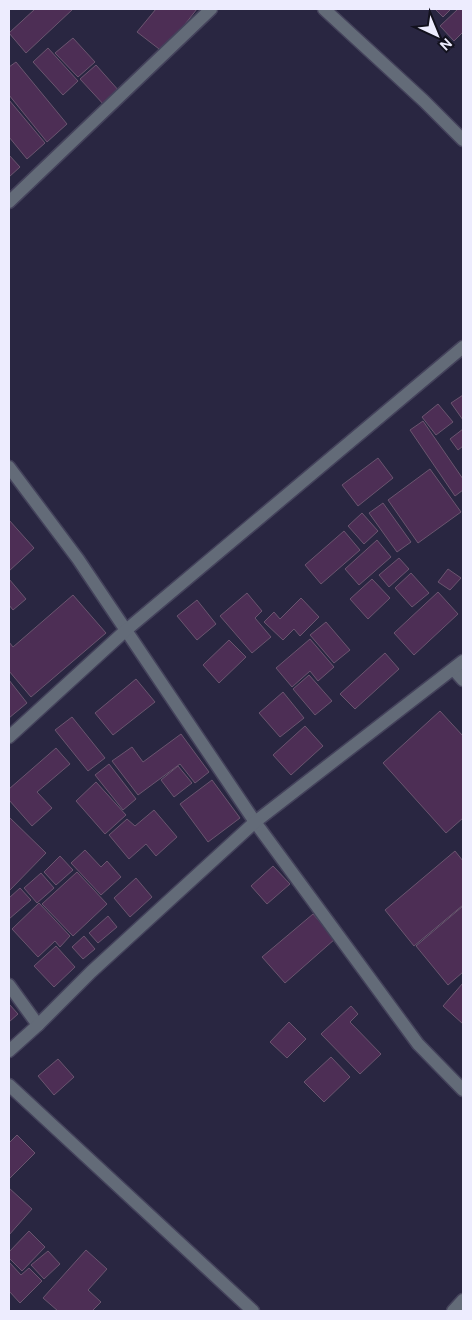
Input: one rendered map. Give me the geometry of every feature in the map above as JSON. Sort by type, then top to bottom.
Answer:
[{"type":"street","points":[[9,202],[211,9]]},
{"type":"street","points":[[324,9],[424,101],[463,140]]},
{"type":"street","points":[[9,737],[125,631],[463,347]]},
{"type":"street","points":[[9,467],[78,559],[255,822],[418,1044],[463,1090]]},
{"type":"street","points":[[9,1052],[91,972],[255,822],[459,665],[463,680]]},
{"type":"street","points":[[9,986],[38,1025]]},
{"type":"street","points":[[9,1084],[253,1311]]},
{"type":"street","points":[[453,1311],[463,1300]]},
{"type":"building","points":[[35,9],[73,9],[26,53],[9,33]]},
{"type":"building","points":[[156,9],[197,9],[163,52],[137,32]]},
{"type":"building","points":[[435,9],[451,9],[443,17]]},
{"type":"building","points":[[458,9],[463,9],[463,32],[454,41],[440,26]]},
{"type":"building","points":[[73,38],[95,62],[78,77],[55,53]]},
{"type":"building","points":[[48,48],[78,81],[63,95],[33,62]]},
{"type":"building","points":[[16,62],[67,124],[47,142],[9,95],[9,67]]},
{"type":"building","points":[[96,65],[120,92],[105,106],[80,79]]},
{"type":"building","points":[[9,100],[45,143],[27,159],[9,137]]},
{"type":"building","points":[[9,155],[20,167],[9,177]]},
{"type":"building","points":[[463,395],[463,420],[451,403]]},
{"type":"building","points":[[438,404],[453,422],[436,435],[422,417]]},
{"type":"building","points":[[423,421],[463,479],[463,490],[455,496],[410,430]]},
{"type":"building","points":[[463,429],[463,446],[458,450],[450,439]]},
{"type":"building","points":[[378,458],[393,478],[358,506],[342,485]]},
{"type":"building","points":[[430,469],[461,512],[418,543],[388,500]]},
{"type":"building","points":[[383,503],[411,542],[397,552],[369,513]]},
{"type":"building","points":[[362,513],[378,531],[364,544],[348,526]]},
{"type":"building","points":[[9,520],[34,548],[9,571]]},
{"type":"building","points":[[344,531],[360,550],[321,584],[305,565]]},
{"type":"building","points":[[377,540],[391,557],[359,585],[345,569]]},
{"type":"building","points":[[399,558],[409,569],[389,587],[379,575]]},
{"type":"building","points":[[448,569],[461,578],[450,590],[438,582]]},
{"type":"building","points":[[411,573],[429,593],[412,607],[395,588]]},
{"type":"building","points":[[9,579],[26,599],[13,610],[9,605]]},
{"type":"building","points":[[372,579],[390,598],[368,619],[350,599]]},
{"type":"building","points":[[438,592],[458,614],[414,655],[394,633]]},
{"type":"building","points":[[247,593],[262,611],[255,618],[271,637],[252,653],[220,616]]},
{"type":"building","points":[[73,595],[106,633],[31,697],[9,671],[9,642],[13,647]]},
{"type":"building","points":[[301,598],[319,617],[300,636],[294,629],[283,640],[264,622],[274,612],[280,619]]},
{"type":"building","points":[[197,600],[216,624],[197,640],[177,616]]},
{"type":"building","points":[[326,622],[350,650],[334,663],[310,635]]},
{"type":"building","points":[[310,639],[334,667],[318,681],[310,671],[292,687],[276,668]]},
{"type":"building","points":[[229,640],[246,657],[219,683],[203,665]]},
{"type":"building","points":[[385,653],[399,669],[355,709],[340,694]]},
{"type":"building","points":[[309,675],[332,701],[315,715],[293,689]]},
{"type":"building","points":[[136,679],[155,702],[113,735],[95,713]]},
{"type":"building","points":[[9,680],[27,703],[9,718]]},
{"type":"building","points":[[283,692],[304,718],[280,737],[259,713]]},
{"type":"building","points":[[440,711],[463,736],[463,818],[446,833],[383,763]]},
{"type":"building","points":[[72,717],[105,758],[88,771],[55,730]]},
{"type":"building","points":[[305,726],[323,746],[291,775],[273,755]]},
{"type":"building","points":[[181,734],[209,772],[195,783],[180,764],[138,795],[112,761],[132,747],[143,762]]},
{"type":"building","points":[[56,748],[70,764],[37,792],[52,808],[32,826],[9,800],[9,789]]},
{"type":"building","points":[[109,764],[136,799],[123,810],[95,775]]},
{"type":"building","points":[[178,766],[192,783],[174,797],[161,780]]},
{"type":"building","points":[[212,780],[240,818],[208,842],[180,804]]},
{"type":"building","points":[[96,782],[126,815],[105,834],[76,801]]},
{"type":"building","points":[[154,810],[177,837],[156,856],[146,844],[129,859],[109,835],[127,819],[135,826]]},
{"type":"building","points":[[9,817],[46,853],[9,891]]},
{"type":"building","points":[[85,850],[101,867],[107,861],[121,877],[101,895],[71,863]]},
{"type":"building","points":[[455,851],[463,861],[463,905],[414,946],[385,910]]},
{"type":"building","points":[[60,856],[73,870],[56,885],[44,872]]},
{"type":"building","points":[[273,866],[290,884],[267,904],[251,886]]},
{"type":"building","points":[[77,872],[107,904],[73,936],[42,904]]},
{"type":"building","points":[[41,873],[54,888],[37,903],[24,888]]},
{"type":"building","points":[[136,878],[152,897],[130,917],[114,898]]},
{"type":"building","points":[[20,888],[31,900],[9,919],[9,898]]},
{"type":"building","points":[[39,903],[70,936],[60,947],[55,941],[38,957],[12,929]]},
{"type":"building","points":[[463,906],[463,972],[448,985],[416,946]]},
{"type":"building","points":[[313,914],[335,939],[285,983],[262,957]]},
{"type":"building","points":[[108,916],[117,927],[98,943],[89,933]]},
{"type":"building","points":[[84,936],[95,949],[83,959],[72,947]]},
{"type":"building","points":[[56,946],[75,967],[54,987],[34,966]]},
{"type":"building","points":[[463,983],[463,1024],[443,1006]]},
{"type":"building","points":[[9,1004],[18,1014],[9,1022]]},
{"type":"building","points":[[351,1006],[358,1014],[350,1022],[381,1054],[360,1074],[321,1034]]},
{"type":"building","points":[[289,1022],[306,1039],[287,1058],[270,1042]]},
{"type":"building","points":[[331,1057],[350,1077],[324,1102],[304,1082]]},
{"type":"building","points":[[58,1059],[74,1077],[54,1095],[38,1076]]},
{"type":"building","points":[[17,1135],[35,1153],[9,1179],[9,1143]]},
{"type":"building","points":[[9,1188],[32,1209],[9,1235]]},
{"type":"building","points":[[29,1231],[45,1247],[22,1271],[9,1258],[9,1252]]},
{"type":"building","points":[[86,1250],[107,1269],[88,1290],[101,1302],[92,1311],[58,1311],[43,1298]]},
{"type":"building","points":[[48,1251],[60,1264],[44,1279],[31,1265]]},
{"type":"building","points":[[9,1262],[21,1275],[29,1268],[42,1281],[20,1303],[9,1291]]}]
